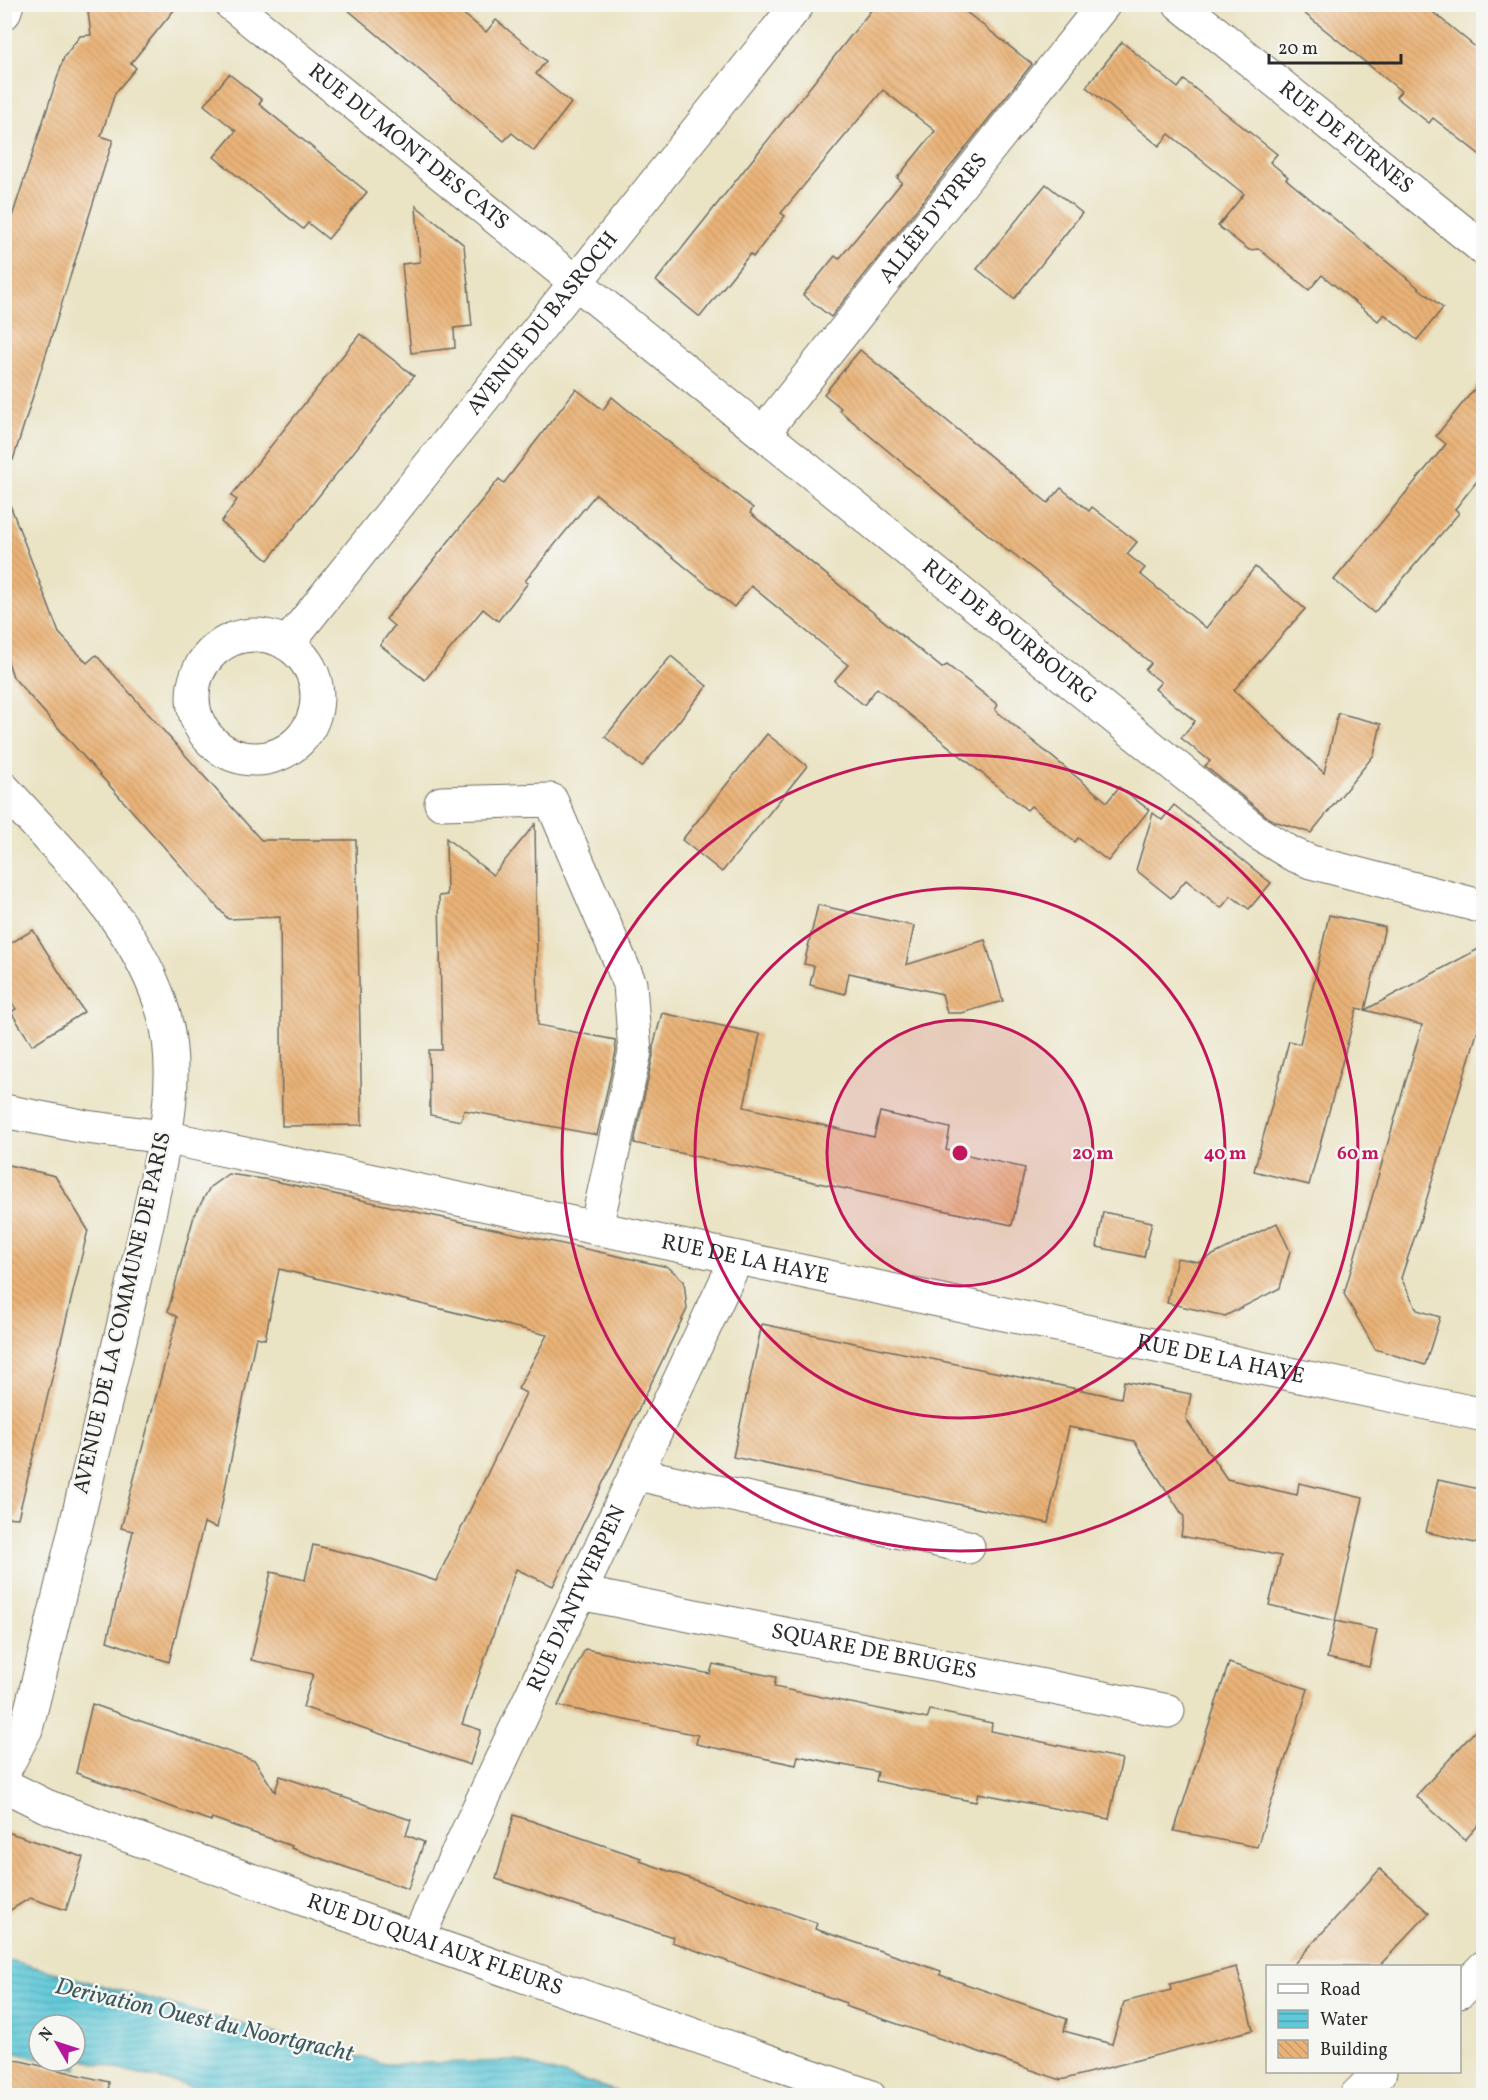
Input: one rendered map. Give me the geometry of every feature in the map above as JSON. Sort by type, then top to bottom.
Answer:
[{"type":"street","points":[[4,13],[7,4]]},
{"type":"street","name":"AVENUE DU BASROCH","points":[[287,644],[798,4]]},
{"type":"street","name":"ALLÉE D'YPRES","points":[[763,432],[1104,4]]},
{"type":"street","name":"RUE DE FURNES","points":[[1180,4],[1484,249]]},
{"type":"street","name":"RUE DU MONT DES CATS","points":[[236,7],[577,281]]},
{"type":"street","name":"RUE DE BOURBOURG","points":[[577,281],[1272,842],[1311,862],[1484,907]]},
{"type":"street","name":"AVENUE DE LA COMMUNE DE PARIS","points":[[4,789],[83,877],[114,916],[145,963],[171,1042],[170,1098],[148,1224],[26,1729],[4,1771]]},
{"type":"street","points":[[441,803],[551,800],[630,984],[635,1052],[596,1228]]},
{"type":"street","name":"RUE DE LA HAYE","points":[[4,1111],[86,1127],[164,1137],[1484,1415]]},
{"type":"street","name":"RUE D'ANTWERPEN","points":[[417,1939],[737,1258]]},
{"type":"street","points":[[637,1474],[968,1547]]},
{"type":"street","name":"SQUARE DE BRUGES","points":[[580,1593],[1168,1711]]},
{"type":"street","name":"RUE DU QUAI AUX FLEURS","points":[[4,1785],[46,1806],[417,1939],[869,2096]]},
{"type":"street","points":[[1461,1991],[1484,1967]]},
{"type":"street","points":[[1356,2096],[1379,2073]]},
{"type":"water","name":"Derivation Ouest du Noortgracht","points":[[13,1961],[385,2064],[518,2061],[629,2095],[194,2095],[196,2088],[87,2061],[87,2013],[27,2013],[27,2056],[5,2050],[5,1963]]},
{"type":"building","points":[[87,4],[179,4],[131,63],[136,68],[115,93],[101,136],[113,140],[13,460],[4,458],[4,241],[64,57],[80,36],[91,35]]},
{"type":"building","points":[[341,4],[451,4],[486,32],[496,20],[546,61],[536,74],[571,103],[534,151],[512,133],[504,141]]},
{"type":"building","points":[[876,4],[956,4],[1032,64],[831,317],[803,295],[835,256],[839,259],[902,182],[897,178],[935,131],[883,90],[781,213],[785,216],[753,257],[750,254],[700,317],[656,281]]},
{"type":"building","points":[[1293,4],[1423,4],[1484,54],[1484,158],[1433,118],[1429,123],[1396,97],[1401,91]]},
{"type":"building","points":[[1122,42],[1178,88],[1184,80],[1277,154],[1270,162],[1288,177],[1286,179],[1443,308],[1417,340],[1384,314],[1378,321],[1322,275],[1309,290],[1259,249],[1249,250],[1218,226],[1244,194],[1169,134],[1159,146],[1086,87]]},
{"type":"building","points":[[229,74],[262,100],[259,104],[367,192],[328,239],[308,223],[303,229],[214,157],[236,131],[204,105]]},
{"type":"building","points":[[1046,184],[1082,213],[1014,299],[977,269]]},
{"type":"building","points":[[416,206],[464,245],[472,326],[454,328],[455,348],[411,353],[402,264],[420,262]]},
{"type":"building","points":[[360,334],[414,376],[268,560],[221,522],[237,500],[231,496]]},
{"type":"building","points":[[860,350],[1048,503],[1061,488],[1089,511],[1092,507],[1137,542],[1127,554],[1145,568],[1140,574],[1206,628],[1255,567],[1305,609],[1234,690],[1324,773],[1338,713],[1381,724],[1374,755],[1311,833],[1269,818],[1205,766],[1210,761],[1181,738],[1195,721],[1155,689],[1161,682],[1145,670],[1151,663],[1009,552],[839,410],[841,408],[824,394]]},
{"type":"building","points":[[1484,377],[1484,476],[1482,475],[1455,509],[1459,513],[1374,613],[1334,580],[1446,444],[1436,436]]},
{"type":"building","points":[[576,389],[603,410],[612,397],[753,508],[750,513],[942,668],[947,665],[998,705],[995,710],[1107,802],[1119,787],[1149,810],[1108,861],[1078,838],[1075,842],[1031,806],[1027,810],[877,688],[864,705],[834,681],[848,665],[751,586],[734,607],[596,494],[525,581],[528,583],[498,621],[483,609],[425,680],[380,645],[394,626],[386,619],[499,479],[504,483]]},
{"type":"building","points":[[4,497],[7,497],[59,633],[87,663],[96,655],[261,840],[356,840],[362,1125],[282,1126],[280,917],[228,919],[13,677],[4,649]]},
{"type":"building","points":[[671,656],[707,686],[642,767],[605,737]]},
{"type":"building","points":[[767,734],[807,766],[722,872],[682,840]]},
{"type":"building","points":[[1174,805],[1271,883],[1249,909],[1231,896],[1221,908],[1186,880],[1171,898],[1136,870],[1153,813],[1162,820]]},
{"type":"building","points":[[535,824],[538,1025],[615,1040],[616,1051],[597,1135],[464,1110],[461,1121],[430,1115],[429,1050],[442,1050],[439,896],[447,895],[446,838],[493,875]]},
{"type":"building","points":[[818,905],[914,926],[906,965],[985,940],[1003,1001],[962,1013],[947,1013],[942,994],[849,973],[845,994],[810,985],[814,966],[804,964]]},
{"type":"building","points":[[1329,915],[1385,927],[1365,1010],[1484,946],[1484,1010],[1401,1278],[1417,1310],[1440,1317],[1425,1365],[1375,1349],[1344,1294],[1422,1025],[1357,1008],[1309,1185],[1254,1171],[1289,1041],[1300,1044]]},
{"type":"building","points":[[33,930],[84,1012],[32,1045],[11,1012],[16,1009],[4,992],[4,947]]},
{"type":"building","points":[[662,1013],[760,1034],[744,1107],[874,1137],[880,1112],[950,1128],[946,1150],[1025,1168],[1012,1225],[634,1143]]},
{"type":"building","points":[[4,1164],[55,1176],[88,1230],[18,1518],[4,1517]]},
{"type":"building","points":[[228,1174],[270,1180],[668,1267],[684,1281],[687,1309],[553,1586],[516,1569],[462,1724],[481,1730],[470,1765],[303,1707],[313,1674],[251,1660],[271,1572],[305,1580],[313,1545],[371,1559],[436,1581],[526,1393],[518,1389],[547,1335],[279,1269],[265,1339],[256,1337],[217,1528],[204,1523],[169,1662],[107,1641],[133,1531],[121,1528],[177,1317],[168,1311],[194,1216],[210,1187]]},
{"type":"building","points":[[1103,1212],[1152,1222],[1144,1257],[1097,1247]]},
{"type":"building","points":[[1277,1223],[1290,1251],[1280,1288],[1225,1316],[1167,1303],[1177,1258],[1199,1262]]},
{"type":"building","points":[[762,1324],[1121,1398],[1124,1381],[1191,1394],[1186,1419],[1227,1479],[1297,1495],[1299,1483],[1363,1498],[1335,1621],[1269,1605],[1281,1556],[1181,1536],[1184,1517],[1134,1441],[1069,1427],[1048,1523],[733,1457]]},
{"type":"building","points":[[1438,1480],[1484,1490],[1484,1545],[1426,1532]]},
{"type":"building","points":[[1335,1621],[1377,1630],[1369,1667],[1327,1658]]},
{"type":"building","points":[[585,1649],[710,1674],[713,1664],[776,1677],[774,1687],[927,1719],[930,1710],[992,1723],[991,1731],[1122,1759],[1109,1819],[978,1793],[976,1802],[926,1792],[876,1781],[878,1772],[798,1756],[796,1765],[696,1744],[698,1735],[558,1706]]},
{"type":"building","points":[[1229,1663],[1308,1689],[1257,1847],[1174,1831]]},
{"type":"building","points":[[92,1704],[255,1761],[275,1792],[280,1776],[411,1820],[406,1835],[424,1842],[408,1889],[212,1818],[211,1821],[76,1773]]},
{"type":"building","points":[[1484,1721],[1484,1819],[1465,1840],[1416,1796]]},
{"type":"building","points":[[514,1815],[641,1858],[640,1861],[817,1923],[815,1929],[941,1971],[940,1975],[1067,2019],[1064,2031],[1112,2044],[1124,2002],[1171,1990],[1170,1984],[1237,1967],[1253,2030],[1061,2080],[845,2006],[846,2003],[672,1942],[673,1937],[496,1879]]},
{"type":"building","points":[[4,1831],[83,1857],[66,1910],[30,1898],[4,1914]]},
{"type":"building","points":[[1380,1869],[1429,1913],[1380,1965],[1293,1965]]},
{"type":"building","points":[[4,2057],[27,2062],[27,2073],[71,2073],[109,2082],[108,2096],[4,2096]]}]
